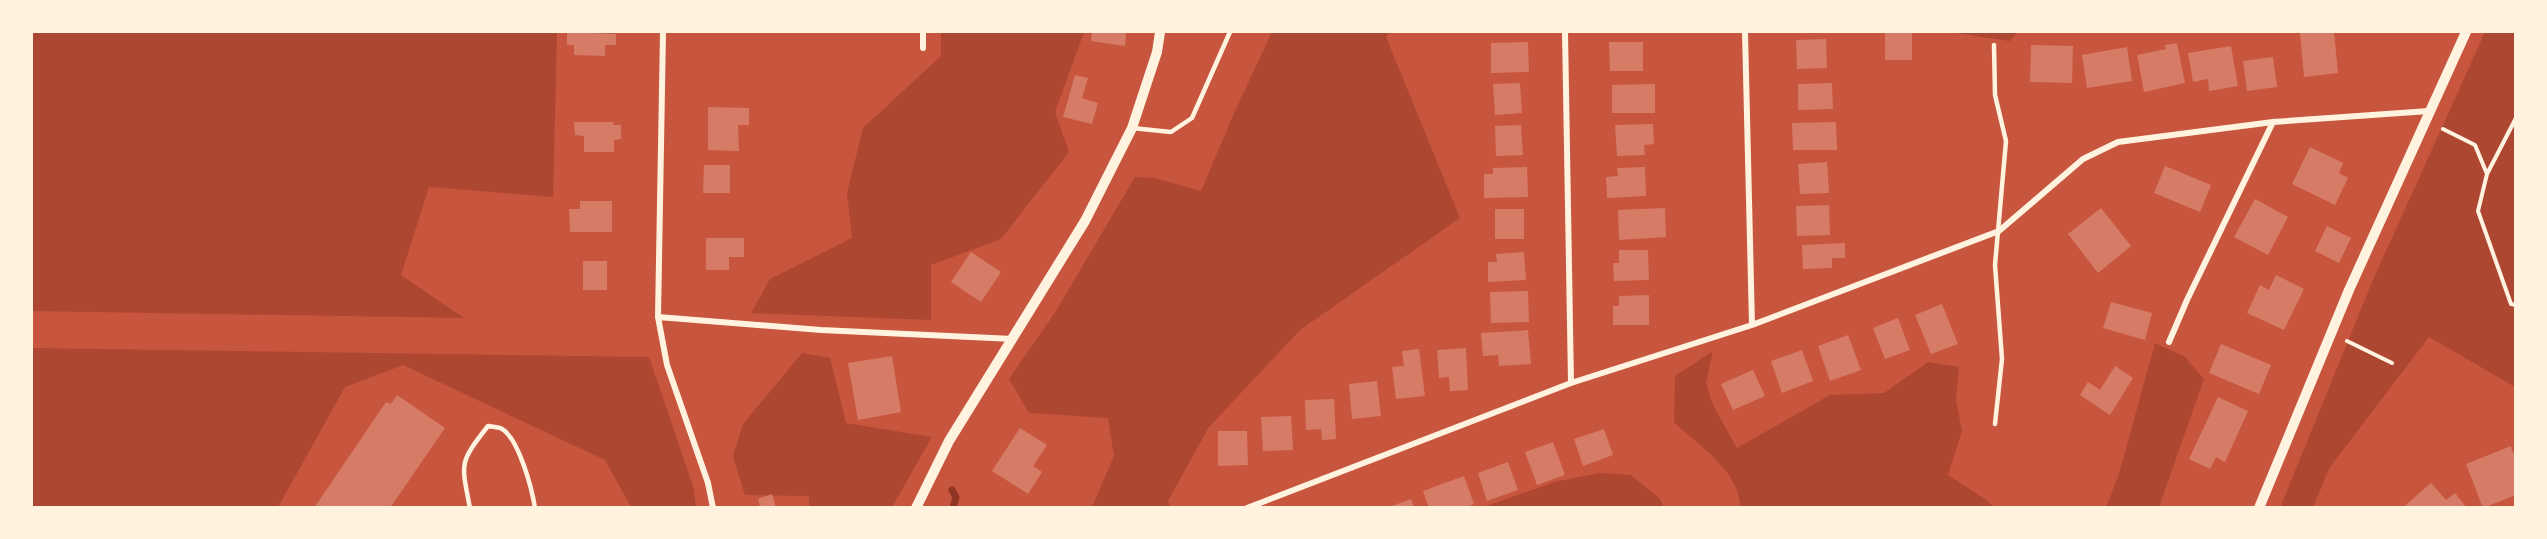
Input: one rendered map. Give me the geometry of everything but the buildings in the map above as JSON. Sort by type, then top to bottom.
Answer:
[{"type":"street","points":[[663,32],[658,316],[667,365],[708,483],[713,507]]},
{"type":"street","points":[[923,32],[923,48]]},
{"type":"street","points":[[915,507],[949,441],[1085,221],[1132,128],[1157,52],[1160,32]]},
{"type":"street","points":[[1565,32],[1570,383]]},
{"type":"street","points":[[1745,32],[1752,325]]},
{"type":"street","points":[[2259,507],[2349,290],[2466,32]]},
{"type":"street","points":[[1247,507],[1570,383],[1752,325],[1999,231],[2084,159],[2118,142],[2273,122],[2429,111]]},
{"type":"street","points":[[2169,342],[2273,122]]},
{"type":"street","points":[[658,316],[821,330],[1014,339]]},
{"type":"lane","points":[[1132,128],[1171,132],[1192,118],[1230,32]]},
{"type":"lane","points":[[1994,45],[1995,95],[2006,141],[1995,266],[2002,359],[1995,424]]},
{"type":"lane","points":[[470,507],[463,473],[466,455],[488,426],[502,429],[510,438],[530,478],[535,507]]},
{"type":"path","points":[[2516,118],[2487,174],[2478,211],[2511,304],[2516,305]]},
{"type":"path","points":[[2443,129],[2475,145],[2487,174]]},
{"type":"path","points":[[2347,341],[2392,363]]},
{"type":"shaded area","points":[[32,32],[555,32],[557,34],[553,197],[429,187],[401,275],[464,318],[32,311]]},
{"type":"shaded area","points":[[941,32],[1084,32],[1055,112],[1069,152],[1001,239],[931,265],[931,320],[751,313],[770,279],[852,238],[847,193],[863,128],[941,56]]},
{"type":"shaded area","points":[[1272,32],[1389,32],[1386,37],[1460,218],[1300,330],[1209,427],[1168,501],[1170,507],[1092,507],[1114,456],[1108,418],[1029,413],[1009,379],[1056,311],[1135,177],[1155,178],[1201,191]]},
{"type":"shaded area","points":[[1949,32],[2017,32],[2010,41]]},
{"type":"shaded area","points":[[2485,32],[2515,32],[2515,387],[2429,337],[2330,467],[2313,507],[2280,508],[2372,282]]},
{"type":"shaded area","points":[[2155,343],[2184,356],[2204,379],[2159,507],[2106,507],[2119,474]]},
{"type":"shaded area","points":[[32,348],[649,357],[694,489],[696,507],[631,507],[605,460],[403,365],[345,387],[278,507],[32,507]]},
{"type":"shaded area","points":[[1713,351],[1706,383],[1713,405],[1737,448],[1830,395],[1884,393],[1928,362],[1959,367],[1956,400],[1962,431],[1948,475],[1988,501],[1993,507],[1740,507],[1738,494],[1726,471],[1674,422],[1675,376]]},
{"type":"shaded area","points":[[802,353],[830,358],[846,423],[932,437],[892,507],[809,507],[809,496],[745,495],[733,456],[743,424]]},
{"type":"shaded area","points":[[1600,473],[1631,475],[1660,499],[1664,507],[1484,507],[1554,482]]},
{"type":"waterway","points":[[952,490],[956,497],[953,508]]}]
